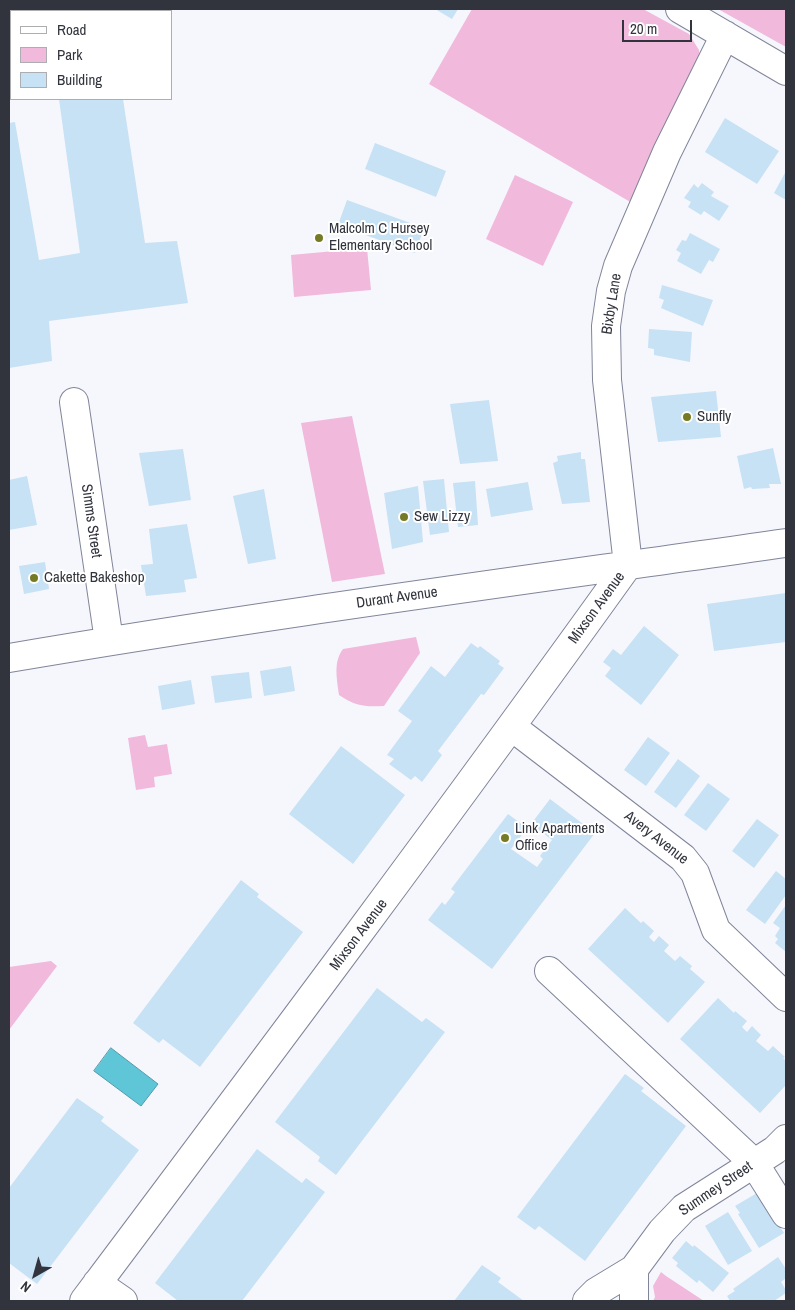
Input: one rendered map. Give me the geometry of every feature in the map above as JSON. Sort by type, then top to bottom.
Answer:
[{"type":"street","points":[[680,9],[786,70]]},
{"type":"street","name":"Bixby Lane","points":[[628,565],[607,380],[606,326],[611,291],[618,266],[667,152],[724,35]]},
{"type":"street","name":"Simms Street","points":[[74,402],[109,641]]},
{"type":"street","name":"Durant Avenue","points":[[9,658],[109,641],[786,543]]},
{"type":"street","name":"Mixson Avenue","points":[[91,1292],[367,925],[628,565]]},
{"type":"street","name":"Avery Avenue","points":[[512,727],[691,865],[716,930],[786,997]]},
{"type":"street","points":[[549,971],[754,1163],[786,1214]]},
{"type":"street","name":"Summey Street","points":[[587,1301],[596,1292],[634,1269],[662,1231],[684,1208],[775,1150],[786,1140]]},
{"type":"street","points":[[634,1269],[634,1301]]},
{"type":"street","points":[[91,1292],[122,1301]]},
{"type":"green space","points":[[472,9],[643,9],[689,34],[699,50],[701,66],[632,203],[429,84]]},
{"type":"green space","points":[[718,9],[786,9],[786,47]]},
{"type":"green space","points":[[515,175],[573,202],[543,266],[486,239]]},
{"type":"green space","points":[[367,248],[371,290],[294,297],[291,255]]},
{"type":"green space","points":[[352,416],[385,574],[332,582],[301,423]]},
{"type":"green space","points":[[416,637],[420,653],[384,706],[360,705],[350,702],[339,695],[337,665],[343,649]]},
{"type":"green space","points":[[145,735],[148,747],[167,744],[172,774],[154,777],[155,787],[136,790],[128,738]]},
{"type":"green space","points":[[51,961],[57,966],[9,1030],[9,967]]},
{"type":"green space","points":[[661,1272],[704,1301],[653,1301],[655,1297],[653,1286]]},
{"type":"water","points":[[111,1048],[158,1084],[141,1106],[94,1071]]},
{"type":"building","points":[[46,9],[110,10],[46,10]]},
{"type":"building","points":[[435,9],[458,9],[452,19]]},
{"type":"building","points":[[59,100],[123,100],[145,243],[177,241],[188,303],[49,321],[52,361],[9,368],[9,123],[15,122],[39,260],[80,253]]},
{"type":"building","points":[[725,118],[779,151],[757,184],[705,152]]},
{"type":"building","points":[[375,143],[446,171],[436,197],[365,169]]},
{"type":"building","points":[[786,171],[786,200],[774,193]]},
{"type":"building","points":[[702,183],[714,192],[711,196],[729,206],[719,221],[704,211],[701,215],[688,207],[691,202],[684,198],[694,184],[698,188]]},
{"type":"building","points":[[347,200],[424,228],[415,253],[338,225]]},
{"type":"building","points":[[690,233],[720,249],[713,262],[709,260],[701,274],[677,261],[681,253],[676,250],[682,240],[686,241]]},
{"type":"building","points":[[662,285],[713,300],[703,326],[661,308],[664,300],[659,298]]},
{"type":"building","points":[[649,329],[692,332],[690,362],[654,355],[654,349],[648,348]]},
{"type":"building","name":"Sunfly","points":[[716,391],[721,437],[658,442],[651,397]]},
{"type":"building","points":[[489,400],[498,461],[460,464],[450,404]]},
{"type":"building","points":[[773,448],[781,484],[769,484],[770,488],[752,489],[751,487],[744,489],[737,456]]},
{"type":"building","points":[[183,449],[191,500],[149,506],[139,453]]},
{"type":"building","points":[[581,452],[581,459],[585,459],[590,502],[562,504],[553,463],[558,461],[557,456]]},
{"type":"building","points":[[27,476],[37,525],[9,530],[9,480]]},
{"type":"building","points":[[444,479],[449,532],[430,535],[423,481]]},
{"type":"building","points":[[475,481],[478,525],[458,527],[453,483]]},
{"type":"building","points":[[528,482],[533,510],[491,517],[486,489]]},
{"type":"building","name":"Sew Lizzy","points":[[418,486],[423,542],[392,549],[384,493]]},
{"type":"building","points":[[264,489],[276,559],[248,564],[233,496]]},
{"type":"building","points":[[187,524],[197,578],[184,580],[186,592],[146,596],[141,565],[153,564],[149,529]]},
{"type":"building","name":"Cakette Bakeshop","points":[[45,562],[49,589],[24,594],[19,566]]},
{"type":"building","points":[[786,593],[786,642],[714,651],[707,604]]},
{"type":"building","points":[[644,626],[679,655],[641,705],[605,676],[611,668],[603,662],[613,649],[621,655]]},
{"type":"building","points":[[471,643],[478,648],[480,646],[500,661],[498,664],[504,668],[484,695],[481,694],[438,751],[442,755],[422,782],[415,776],[411,780],[389,764],[394,759],[387,755],[412,721],[398,711],[431,666],[445,677]]},
{"type":"building","points":[[291,666],[295,691],[264,696],[260,671]]},
{"type":"building","points":[[249,672],[252,698],[215,703],[211,676]]},
{"type":"building","points":[[191,680],[195,704],[162,710],[158,686]]},
{"type":"building","points":[[648,737],[670,753],[646,786],[624,770]]},
{"type":"building","points":[[341,746],[405,795],[353,864],[289,814]]},
{"type":"building","points":[[678,759],[700,776],[676,808],[654,792]]},
{"type":"building","points":[[708,783],[730,799],[706,831],[684,815]]},
{"type":"building","points":[[550,799],[595,833],[492,969],[428,920],[442,902],[445,905],[455,892],[451,889],[508,814],[527,828],[511,849],[537,867],[543,859],[540,856],[552,840],[531,824]]},
{"type":"building","points":[[757,819],[779,835],[754,868],[732,851]]},
{"type":"building","points":[[776,871],[786,879],[786,895],[765,924],[746,910]]},
{"type":"building","points":[[241,880],[259,894],[257,897],[303,932],[200,1067],[163,1039],[159,1043],[133,1023]]},
{"type":"building","points":[[786,905],[786,952],[775,943],[778,939],[775,936],[780,928],[773,923]]},
{"type":"building","points":[[625,908],[641,923],[643,921],[654,931],[649,937],[654,942],[659,936],[669,945],[664,951],[675,961],[680,956],[692,966],[690,969],[705,982],[668,1023],[588,949]]},
{"type":"building","points":[[377,988],[422,1022],[426,1018],[445,1032],[336,1175],[318,1161],[320,1157],[275,1122]]},
{"type":"building","points":[[718,998],[734,1013],[735,1011],[747,1021],[742,1027],[747,1032],[752,1026],[761,1035],[756,1041],[768,1051],[773,1046],[785,1057],[783,1058],[786,1061],[786,1085],[760,1113],[680,1039]]},
{"type":"building","points":[[625,1074],[644,1088],[641,1091],[686,1126],[585,1261],[539,1226],[535,1230],[517,1217]]},
{"type":"building","points":[[77,1098],[104,1117],[101,1121],[139,1150],[37,1284],[9,1263],[9,1188]]},
{"type":"building","points":[[257,1149],[302,1183],[306,1178],[325,1192],[242,1301],[178,1301],[155,1283]]},
{"type":"building","points":[[757,1193],[784,1233],[759,1248],[735,1206]]},
{"type":"building","points":[[728,1212],[752,1251],[728,1265],[705,1226]]},
{"type":"building","points":[[686,1241],[693,1247],[694,1245],[729,1273],[713,1292],[699,1280],[697,1283],[676,1266],[678,1263],[672,1258]]},
{"type":"building","points":[[778,1257],[786,1269],[786,1278],[781,1282],[786,1293],[774,1301],[730,1301],[727,1296],[735,1291],[733,1289]]},
{"type":"building","points":[[482,1265],[501,1278],[498,1282],[524,1301],[454,1301]]},
{"type":"place","name":"Malcolm C Hursey Elementary School","points":[[319,238]]},
{"type":"place","name":"Sunfly","points":[[687,417]]},
{"type":"place","name":"Sew Lizzy","points":[[404,517]]},
{"type":"place","name":"Cakette Bakeshop","points":[[34,578]]},
{"type":"place","name":"Link Apartments Office","points":[[505,838]]}]
